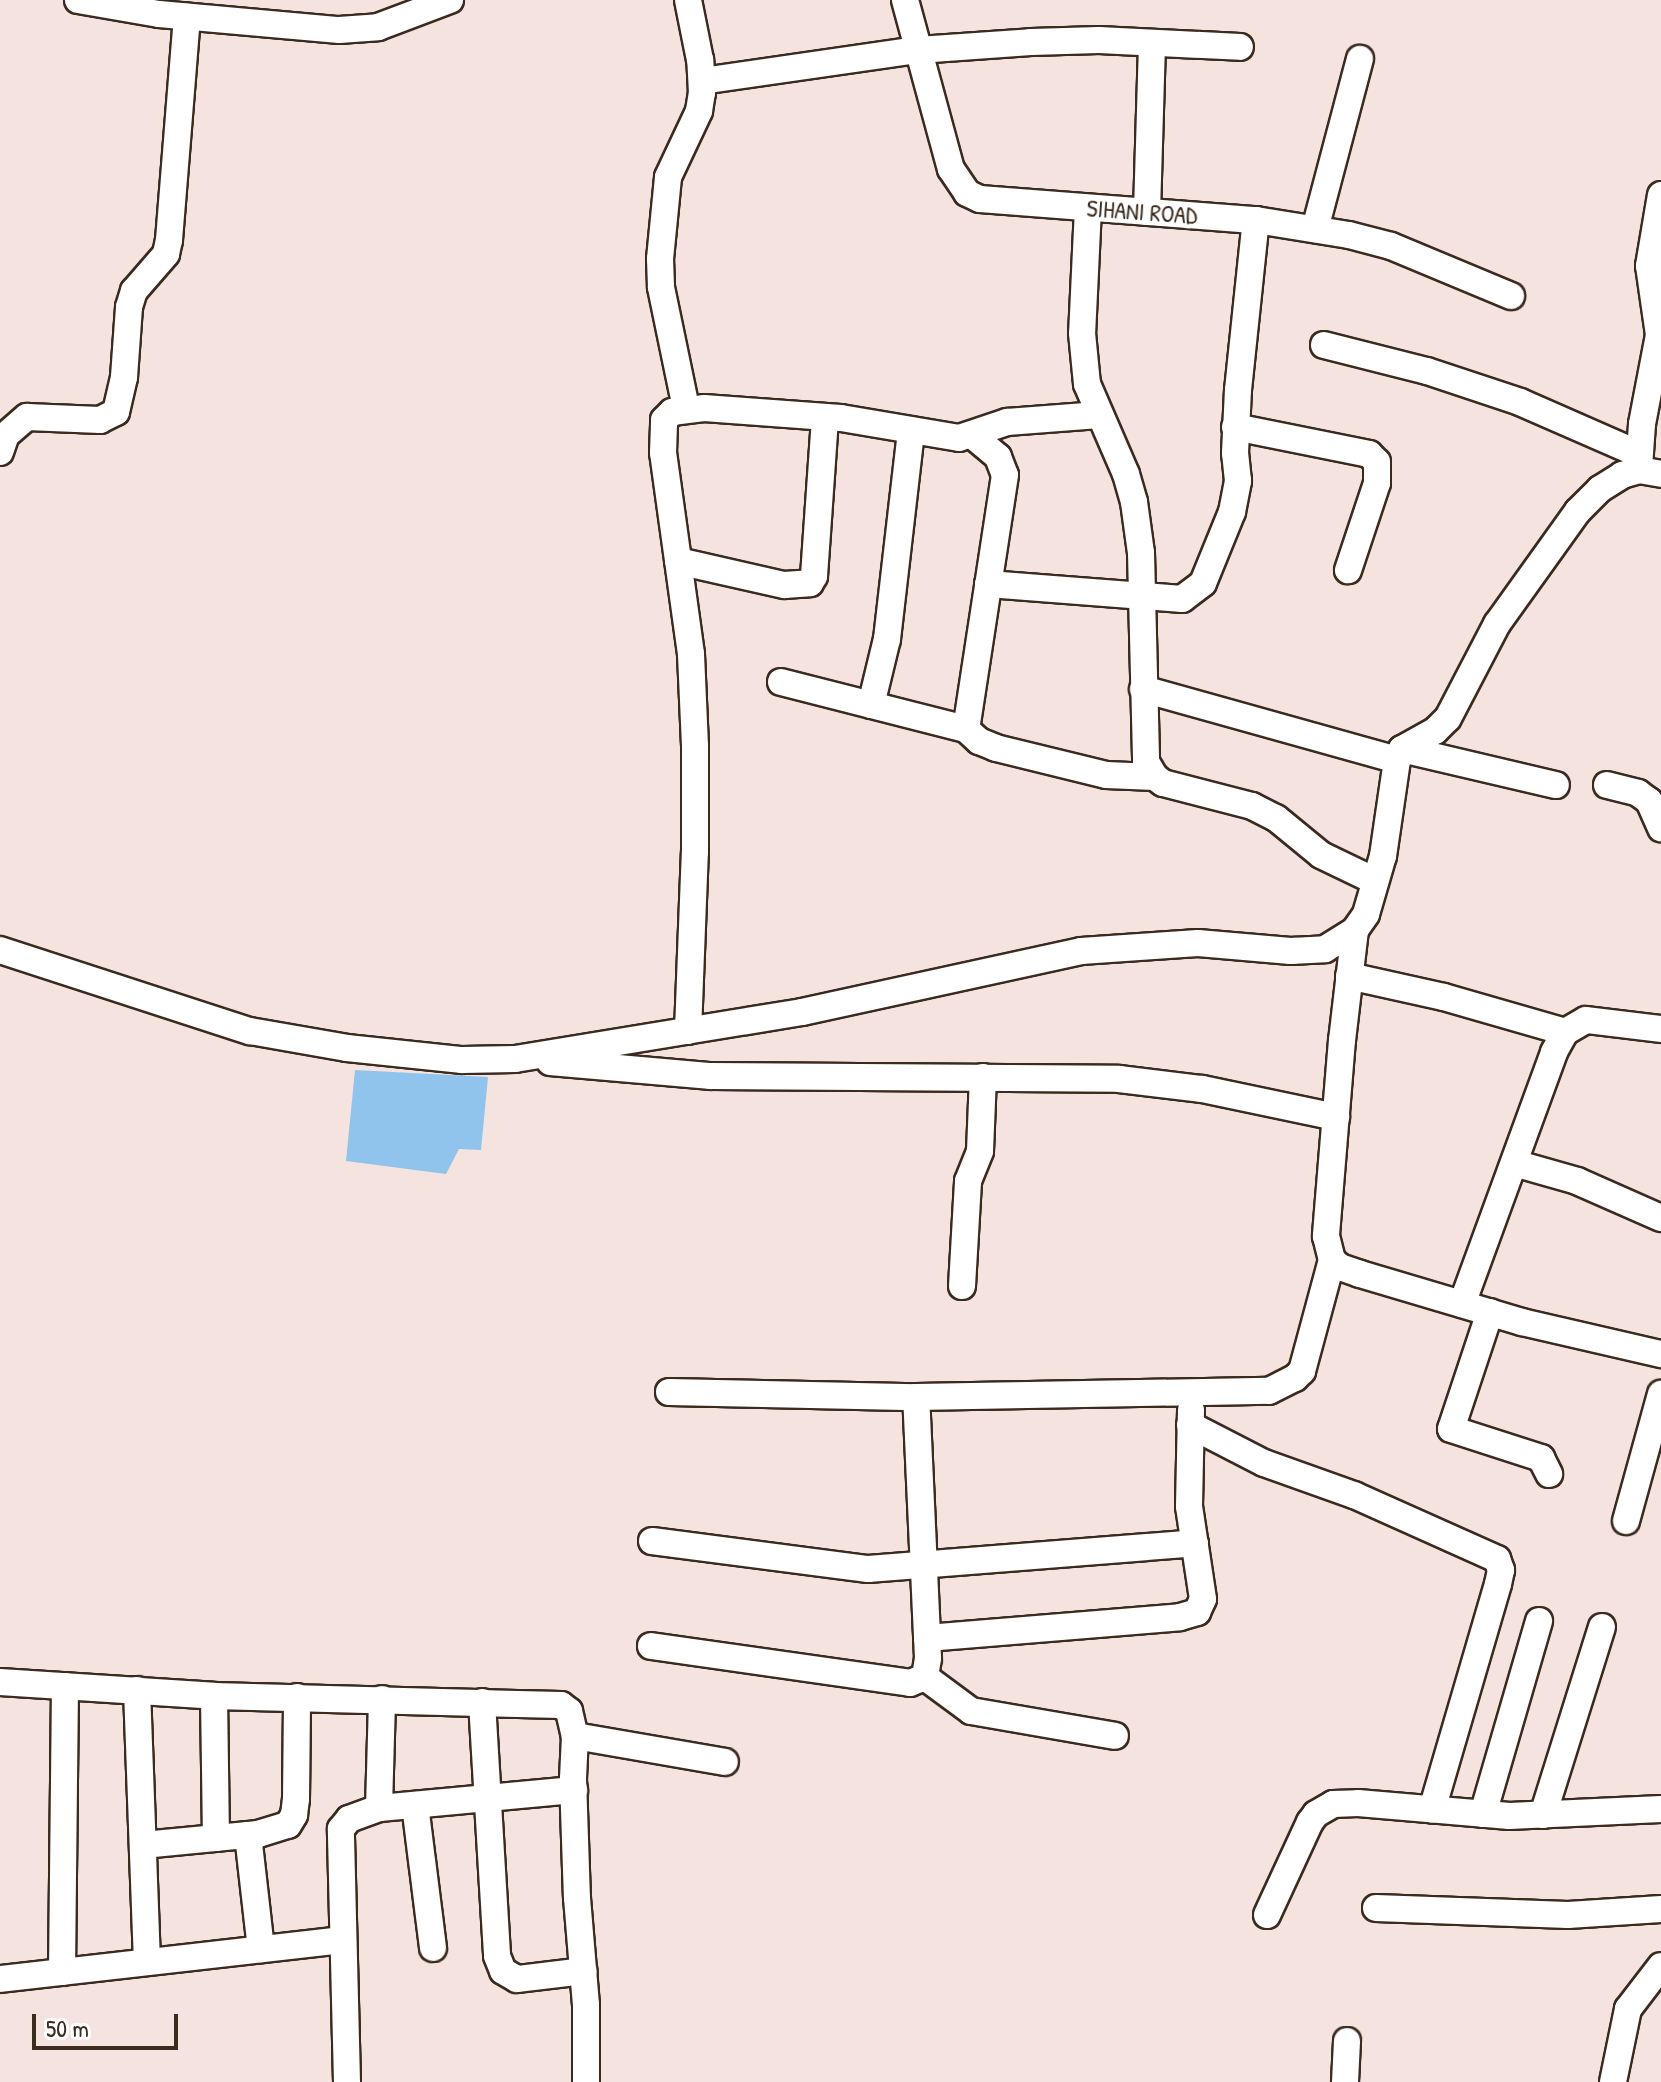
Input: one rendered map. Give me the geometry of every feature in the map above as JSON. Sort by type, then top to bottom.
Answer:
[{"type":"street","points":[[78,0],[187,17],[339,30],[378,27],[450,0]]},
{"type":"street","points":[[686,408],[661,287],[661,234],[668,177],[699,111],[702,81],[688,0]]},
{"type":"street","name":"SIHANI ROAD","points":[[905,0],[951,169],[967,193],[980,199],[1256,220],[1315,229],[1391,246],[1511,296]]},
{"type":"street","points":[[0,452],[6,435],[27,417],[100,420],[116,412],[124,377],[129,307],[134,291],[166,254],[169,240],[187,17]]},
{"type":"street","points":[[702,81],[918,50],[1058,41],[1240,47]]},
{"type":"street","points":[[1147,212],[1152,43]]},
{"type":"street","points":[[1315,229],[1360,59]]},
{"type":"street","points":[[1646,466],[1659,335],[1649,266],[1661,195]]},
{"type":"street","points":[[1088,208],[1082,333],[1087,384],[1126,474],[1134,502],[1142,598],[1143,753],[1155,777],[1163,783],[1252,806],[1276,818],[1338,865],[1375,881]]},
{"type":"street","points":[[988,584],[1182,599],[1203,583],[1232,512],[1238,481],[1235,427],[1256,220]]},
{"type":"street","points":[[1324,345],[1427,371],[1520,402],[1646,466]]},
{"type":"street","points":[[688,1031],[695,852],[695,746],[691,654],[662,432],[664,420],[672,412],[686,408],[825,417],[959,438],[1007,422],[1099,415]]},
{"type":"street","points":[[678,561],[784,585],[810,583],[814,576],[825,417]]},
{"type":"street","points":[[1235,427],[1369,454],[1377,462],[1377,483],[1348,570]]},
{"type":"street","points":[[871,705],[887,639],[911,430]]},
{"type":"street","points":[[966,729],[1005,475],[998,457],[972,435]]},
{"type":"street","points":[[515,1059],[802,1012],[1081,951],[1198,943],[1291,951],[1325,949],[1355,930],[1366,914],[1383,856],[1400,755],[1448,718],[1497,624],[1578,511],[1600,489],[1622,475],[1646,466]]},
{"type":"street","points":[[781,682],[966,729],[979,741],[996,748],[1106,775],[1155,777]]},
{"type":"street","points":[[1143,689],[1400,755],[1556,785]]},
{"type":"street","points":[[1607,785],[1638,793],[1649,801],[1661,828]]},
{"type":"street","points":[[669,1392],[916,1397],[1060,1392],[1193,1394],[1269,1391],[1295,1378],[1307,1360],[1332,1260],[1326,1236],[1355,930]]},
{"type":"street","points":[[0,950],[250,1031],[419,1056],[515,1059],[711,1076],[1073,1077],[1161,1082],[1336,1117]]},
{"type":"street","points":[[1349,976],[1444,997],[1565,1032]]},
{"type":"street","points":[[1462,1304],[1565,1032],[1586,1020],[1661,1029]]},
{"type":"street","points":[[962,1286],[968,1181],[980,1151],[983,1077]]},
{"type":"street","points":[[1514,1163],[1577,1181],[1661,1218]]},
{"type":"street","points":[[1332,1260],[1340,1267],[1360,1274],[1462,1304],[1661,1354]]},
{"type":"street","points":[[1490,1312],[1451,1429],[1541,1458],[1549,1474]]},
{"type":"street","points":[[927,1638],[1191,1615],[1201,1607],[1203,1599],[1188,1479],[1193,1394]]},
{"type":"street","points":[[1626,1521],[1661,1394]]},
{"type":"street","points":[[916,1397],[927,1638],[925,1677]]},
{"type":"street","points":[[1190,1425],[1264,1463],[1354,1495],[1497,1559],[1501,1570],[1498,1584],[1432,1810]]},
{"type":"street","points":[[652,1541],[848,1568],[924,1565],[1195,1543]]},
{"type":"street","points":[[1483,1814],[1539,1621]]},
{"type":"street","points":[[1543,1815],[1602,1627]]},
{"type":"street","points":[[651,1646],[910,1683],[925,1677]]},
{"type":"street","points":[[925,1677],[971,1711],[1115,1736]]},
{"type":"street","points":[[0,1682],[214,1696],[561,1705],[569,1711],[575,1736],[574,1790],[584,1971],[586,2082]]},
{"type":"street","points":[[62,1972],[65,1686]]},
{"type":"street","points":[[137,1690],[147,1962]]},
{"type":"street","points":[[214,1696],[216,1838]]},
{"type":"street","points":[[143,1845],[248,1835],[288,1825],[294,1815],[297,1697]]},
{"type":"street","points":[[379,1808],[382,1699]]},
{"type":"street","points":[[482,1702],[485,1799],[497,1956],[503,1971],[517,1979],[584,1971]]},
{"type":"street","points":[[575,1736],[725,1762]]},
{"type":"street","points":[[347,2082],[341,1829],[349,1819],[379,1808],[574,1790]]},
{"type":"street","points":[[1267,1915],[1310,1822],[1326,1807],[1358,1803],[1483,1814],[1543,1815],[1661,1809]]},
{"type":"street","points":[[415,1805],[433,1948]]},
{"type":"street","points":[[248,1835],[261,1949]]},
{"type":"street","points":[[1376,1908],[1568,1915],[1661,1909]]},
{"type":"street","points":[[0,1979],[343,1940]]},
{"type":"street","points":[[1613,2082],[1628,2009],[1658,1971]]},
{"type":"street","points":[[1345,2082],[1347,2041]]},
{"type":"water","points":[[355,1070],[488,1077],[481,1150],[459,1149],[446,1174],[346,1161]]}]
